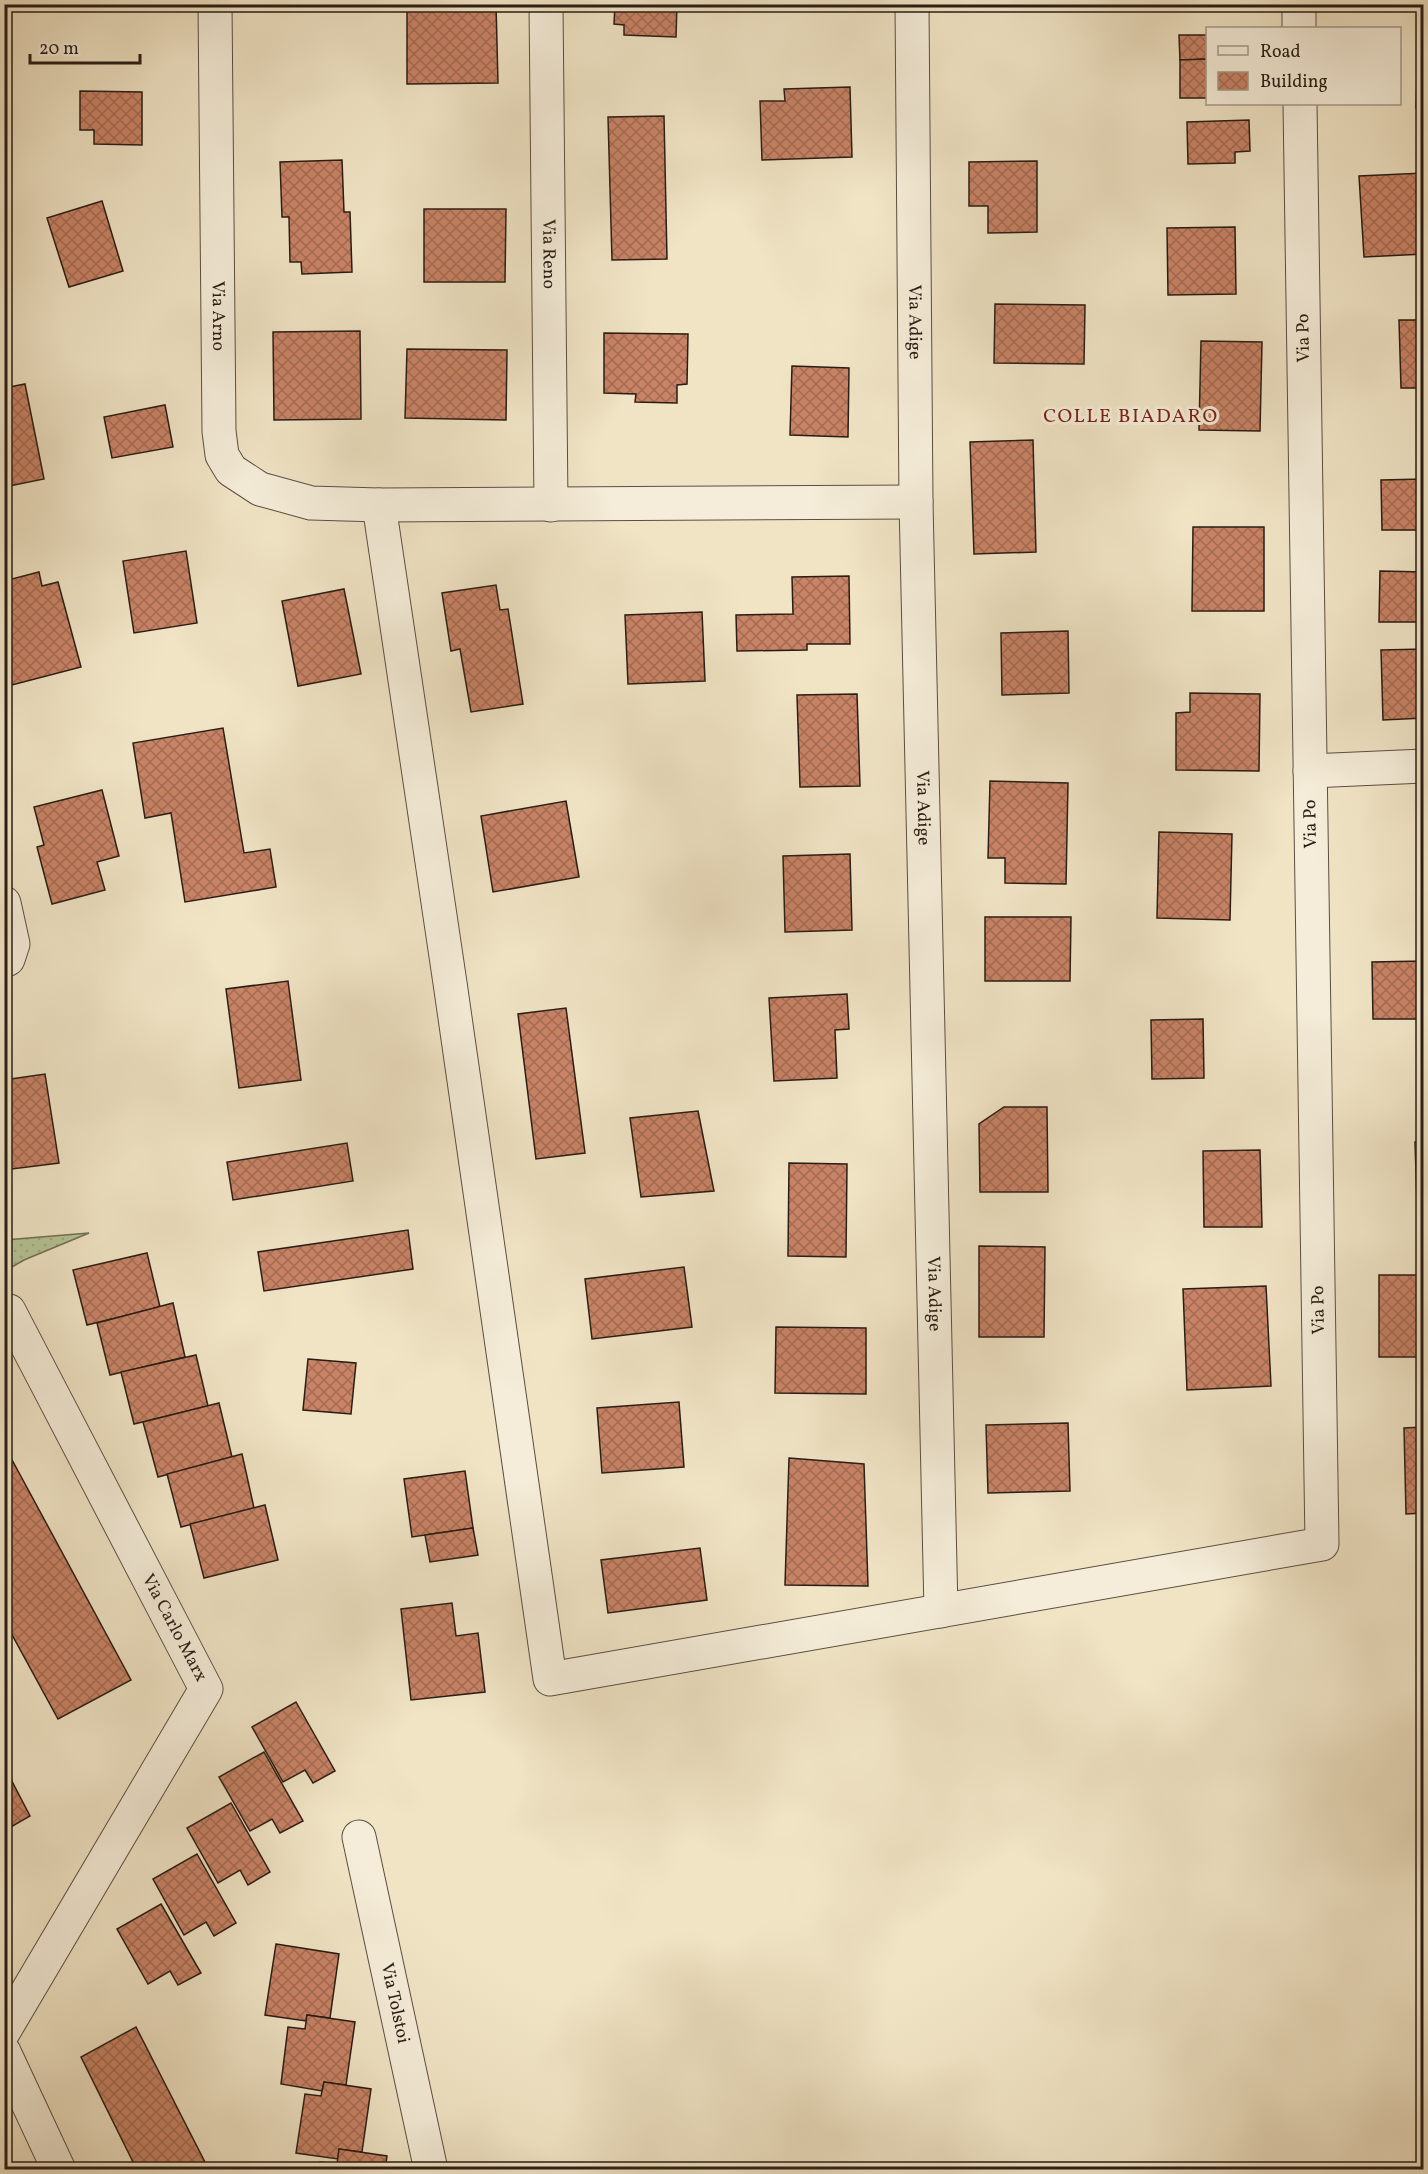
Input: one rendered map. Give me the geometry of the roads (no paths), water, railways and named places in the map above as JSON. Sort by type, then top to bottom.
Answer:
[{"type":"street","name":"Via Arno","points":[[215,4],[219,431],[222,455],[231,470],[260,489],[311,503],[551,505],[916,502]]},
{"type":"street","name":"Via Reno","points":[[546,4],[551,505]]},
{"type":"street","name":"Via Adige","points":[[912,4],[916,502],[941,1611]]},
{"type":"street","points":[[1299,4],[1299,27]]},
{"type":"street","name":"Via Po","points":[[941,1611],[1322,1544],[1300,105]]},
{"type":"street","points":[[379,505],[549,1679],[941,1611]]},
{"type":"street","points":[[1310,771],[1424,766]]},
{"type":"street","points":[[4,903],[13,944],[8,959],[4,961]]},
{"type":"street","name":"Via Carlo Marx","points":[[4,2031],[206,1689],[9,1311]]},
{"type":"street","name":"Via Tolstoi","points":[[359,1837],[431,2169]]},
{"type":"street","points":[[4,2052],[59,2169]]},
{"type":"district","name":"COLLE BIADARO","points":[[1131,417]]}]
